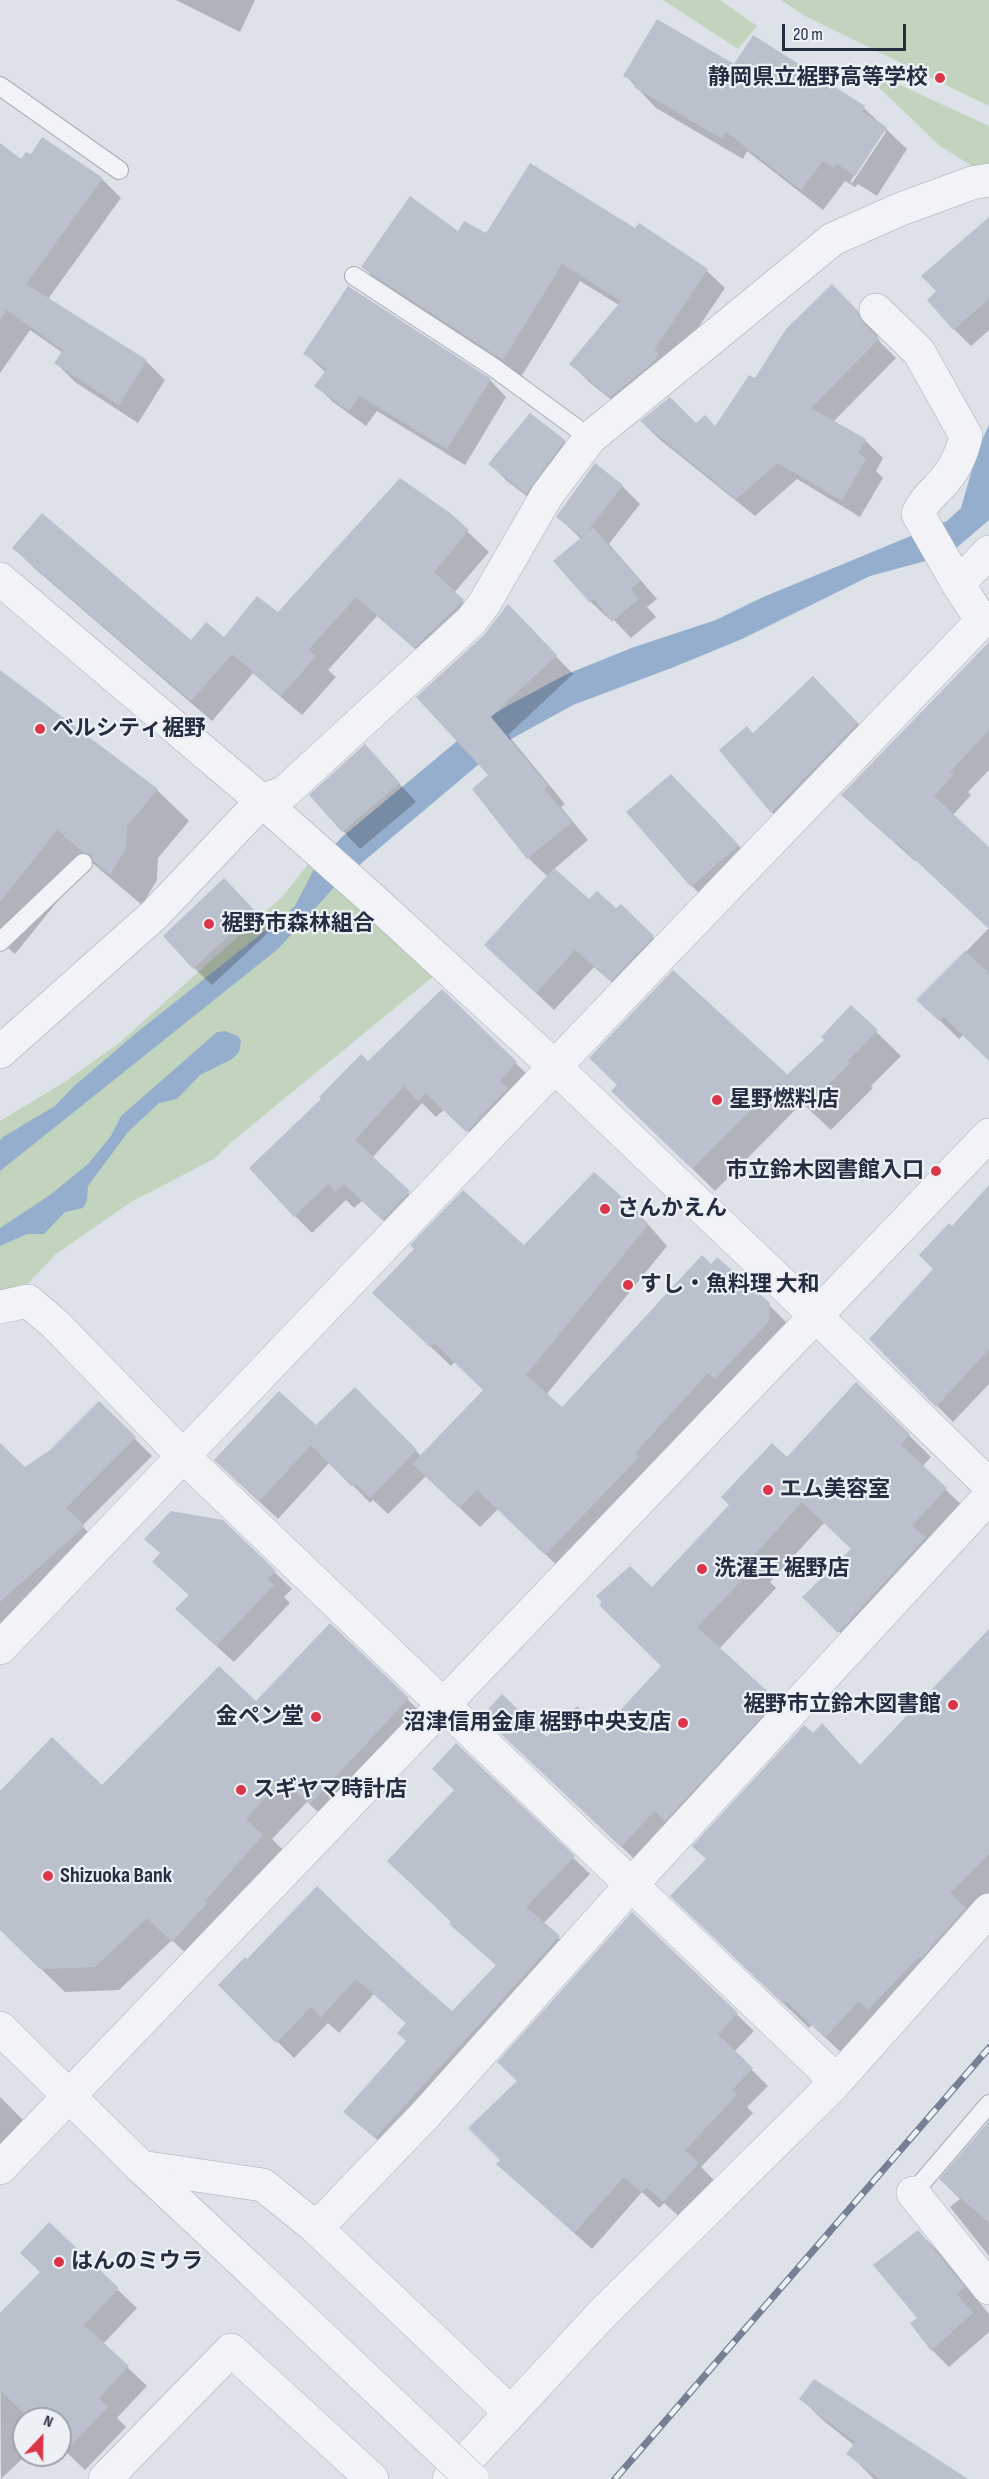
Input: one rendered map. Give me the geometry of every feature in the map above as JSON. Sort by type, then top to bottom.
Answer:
[{"type":"street","points":[[0,1052],[154,915],[262,801],[285,792],[471,621],[484,604],[547,495],[590,438],[833,239],[901,209],[972,183],[989,180]]},
{"type":"street","points":[[0,1648],[555,1067],[986,625],[950,571],[918,514],[923,502],[945,480],[961,457],[966,435],[919,352],[876,310]]},
{"type":"street","points":[[950,571],[989,552]]},
{"type":"street","points":[[0,579],[262,801],[555,1067],[989,1485]]},
{"type":"street","points":[[0,2168],[989,1135]]},
{"type":"street","points":[[0,1307],[28,1301],[55,1324],[182,1455],[822,2067],[833,2085]]},
{"type":"street","points":[[314,2226],[329,2215],[425,2115],[632,1884],[989,1497]]},
{"type":"street","points":[[448,2479],[602,2314],[833,2085],[989,1910]]},
{"type":"street","points":[[0,2028],[141,2167],[472,2479]]},
{"type":"street","points":[[141,2167],[263,2185],[314,2226],[510,2412]]},
{"type":"street","points":[[913,2193],[989,2288]]},
{"type":"street","points":[[105,2479],[231,2350],[372,2479]]},
{"type":"lane","points":[[0,86],[119,170]]},
{"type":"lane","points":[[354,276],[493,367],[590,438]]},
{"type":"lane","points":[[0,942],[83,863]]},
{"type":"lane","points":[[913,2193],[989,2104]]},
{"type":"green space","points":[[663,0],[720,0],[757,26],[738,49]]},
{"type":"green space","name":"静岡県立裾野高等学校","points":[[781,0],[989,0],[989,106],[805,16]]},
{"type":"green space","points":[[872,72],[989,126],[989,164],[975,168],[940,146],[874,83]]},
{"type":"green space","points":[[310,862],[434,976],[229,1144],[214,1159],[131,1202],[56,1254],[8,1305],[0,1309],[0,1121],[63,1083],[118,1044],[283,896]]},
{"type":"water","points":[[989,425],[989,520],[948,555],[870,576],[742,639],[573,705],[504,743],[338,883],[278,949],[0,1171],[0,1140],[3,1137],[55,1106],[73,1087],[135,1034],[286,914],[295,906],[316,865],[342,837],[475,726],[567,674],[634,647],[716,620],[761,598],[947,521],[961,508],[978,449]]},
{"type":"water","points":[[225,1031],[238,1036],[241,1041],[239,1052],[232,1059],[200,1075],[177,1099],[159,1103],[128,1132],[88,1186],[87,1200],[83,1208],[65,1212],[44,1234],[27,1234],[0,1246],[0,1228],[50,1195],[88,1164],[111,1136],[121,1116],[217,1032]]},
{"type":"building","points":[[657,19],[734,64],[753,35],[865,106],[862,112],[887,127],[855,176],[837,164],[833,167],[823,161],[801,190],[726,132],[722,139],[634,87],[636,83],[623,76]]},
{"type":"building","points":[[42,137],[103,178],[26,284],[147,360],[119,405],[54,363],[63,350],[7,310],[0,320],[0,143],[21,159],[26,152],[31,154]]},
{"type":"building","points":[[530,163],[635,228],[639,223],[708,269],[654,350],[659,354],[651,364],[610,397],[569,364],[621,301],[562,264],[503,360],[361,267],[410,196],[458,231],[464,221],[486,233]]},
{"type":"building","points":[[989,217],[989,299],[953,330],[927,300],[936,291],[921,276]]},
{"type":"building","points":[[832,284],[858,311],[863,323],[879,339],[811,408],[866,439],[858,453],[866,459],[842,501],[778,463],[736,499],[640,421],[670,397],[696,423],[705,415],[715,426],[749,375],[755,378],[786,329]]},
{"type":"building","points":[[348,286],[491,379],[447,449],[360,396],[349,411],[314,386],[327,369],[303,354]]},
{"type":"building","points":[[530,413],[565,440],[526,494],[488,464]]},
{"type":"building","points":[[595,463],[623,485],[586,533],[593,527],[640,581],[631,589],[639,599],[612,622],[594,599],[590,603],[553,561],[582,537],[556,517]]},
{"type":"building","points":[[400,478],[450,513],[469,530],[434,572],[464,600],[414,648],[356,597],[309,649],[316,656],[281,696],[232,654],[191,701],[12,548],[42,513],[191,640],[206,622],[224,637],[257,596],[278,612]]},
{"type":"building","points":[[508,604],[557,655],[491,717],[548,786],[544,789],[572,822],[527,859],[472,789],[488,775],[416,697],[484,635]]},
{"type":"building","points":[[989,642],[989,730],[950,772],[953,775],[934,796],[989,847],[989,929],[896,842],[841,795]]},
{"type":"building","name":"ベルシティ裾野","points":[[0,670],[158,789],[127,826],[126,848],[110,875],[94,861],[91,855],[83,852],[57,830],[0,902]]},
{"type":"building","points":[[813,676],[858,723],[771,813],[719,750],[747,726],[753,733]]},
{"type":"building","points":[[365,744],[400,783],[342,832],[309,795]]},
{"type":"building","points":[[671,774],[739,845],[691,887],[626,812]]},
{"type":"building","points":[[554,868],[589,899],[597,891],[616,908],[621,904],[654,936],[611,981],[575,950],[536,993],[484,945]]},
{"type":"building","name":"裾野市森林組合","points":[[224,878],[255,911],[193,969],[163,936]]},
{"type":"building","points":[[965,951],[989,973],[989,1061],[944,1017],[939,1021],[916,1000]]},
{"type":"building","points":[[673,970],[787,1074],[692,1169],[611,1091],[617,1085],[589,1058]]},
{"type":"building","points":[[442,989],[517,1062],[500,1081],[508,1088],[466,1132],[426,1093],[418,1101],[404,1086],[355,1140],[410,1191],[382,1220],[344,1184],[335,1192],[328,1184],[294,1217],[249,1168],[321,1099],[319,1097],[361,1054],[368,1061]]},
{"type":"building","points":[[851,1005],[878,1030],[848,1061],[850,1063],[806,1107],[779,1082],[824,1040],[821,1037]]},
{"type":"building","points":[[594,1172],[641,1214],[639,1216],[648,1225],[526,1375],[562,1407],[702,1255],[711,1264],[717,1257],[770,1303],[769,1321],[715,1379],[708,1373],[635,1453],[639,1457],[545,1555],[477,1490],[459,1508],[412,1464],[483,1390],[434,1343],[430,1347],[372,1293],[414,1249],[410,1245],[463,1190],[524,1245]]},
{"type":"building","points":[[989,1185],[989,1349],[936,1407],[869,1339],[933,1269],[919,1255],[949,1223],[952,1226]]},
{"type":"building","points":[[856,1382],[910,1434],[901,1445],[947,1488],[912,1526],[926,1537],[838,1633],[802,1597],[851,1549],[802,1502],[750,1560],[756,1565],[697,1627],[777,1700],[665,1821],[654,1811],[621,1847],[482,1716],[502,1694],[547,1737],[577,1706],[602,1730],[661,1666],[599,1605],[602,1602],[596,1596],[630,1566],[652,1587],[729,1505],[721,1497],[772,1443],[787,1457]]},
{"type":"building","points":[[355,1387],[417,1450],[370,1498],[355,1483],[352,1487],[311,1445],[259,1502],[214,1460],[279,1391],[316,1425]]},
{"type":"building","points":[[99,1401],[136,1437],[66,1508],[85,1526],[0,1602],[0,1443],[25,1467],[50,1450]]},
{"type":"building","points":[[171,1511],[223,1520],[276,1571],[268,1579],[274,1585],[216,1646],[175,1609],[189,1595],[152,1562],[160,1553],[144,1539]]},
{"type":"building","points":[[330,1623],[409,1698],[310,1804],[282,1779],[246,1819],[263,1835],[172,1942],[147,1918],[95,1967],[40,1969],[0,1930],[0,1791],[52,1737],[102,1785],[219,1666],[256,1701]]},
{"type":"building","points":[[989,1629],[989,1854],[950,1893],[966,1908],[921,1958],[919,1957],[868,2010],[859,2001],[825,2038],[786,2001],[783,2004],[670,1896],[706,1859],[692,1846],[804,1725],[813,1733],[822,1723],[860,1765]]},
{"type":"building","points":[[456,1743],[575,1856],[526,1907],[560,1936],[375,2138],[343,2112],[406,2041],[397,2033],[406,2023],[356,1979],[321,2017],[311,2007],[276,2043],[218,1985],[245,1957],[247,1959],[317,1886],[386,1953],[452,2011],[496,1965],[449,1924],[451,1922],[387,1861],[454,1790],[432,1769]]},
{"type":"building","points":[[632,1912],[738,2013],[718,2034],[753,2068],[732,2090],[737,2095],[685,2150],[699,2163],[663,2202],[647,2187],[641,2192],[624,2177],[574,2233],[496,2164],[500,2160],[468,2128],[517,2081],[497,2062]]},
{"type":"building","points":[[989,2121],[989,2223],[939,2179]]},
{"type":"building","points":[[49,2222],[119,2288],[84,2325],[129,2366],[99,2398],[108,2407],[72,2444],[72,2407],[18,2407],[0,2390],[0,2313],[40,2272],[20,2253]]},
{"type":"building","points":[[918,2230],[965,2287],[957,2294],[973,2313],[931,2351],[910,2323],[917,2318],[873,2265]]},
{"type":"building","points":[[814,2379],[968,2479],[880,2479],[846,2454],[855,2442],[799,2399]]},
{"type":"railway","points":[[615,2479],[989,2048]]},
{"type":"place","name":"静岡県立裾野高等学校","points":[[940,78]]},
{"type":"place","name":"ベルシティ裾野","points":[[40,729]]},
{"type":"place","name":"裾野市森林組合","points":[[209,924]]},
{"type":"place","name":"星野燃料店","points":[[717,1100]]},
{"type":"place","name":"市立鈴木図書館入口","points":[[936,1171]]},
{"type":"place","name":"さんかえん","points":[[605,1209]]},
{"type":"place","name":"すし・魚料理 大和","points":[[628,1285]]},
{"type":"place","name":"エム美容室","points":[[768,1490]]},
{"type":"place","name":"洗濯王 裾野店","points":[[702,1569]]},
{"type":"place","name":"裾野市立鈴木図書館","points":[[953,1705]]},
{"type":"place","name":"金ペン堂","points":[[316,1717]]},
{"type":"place","name":"沼津信用金庫 裾野中央支店","points":[[683,1723]]},
{"type":"place","name":"スギヤマ時計店","points":[[241,1790]]},
{"type":"place","name":"Shizuoka Bank","points":[[48,1876]]},
{"type":"place","name":"はんのミウラ","points":[[59,2262]]}]
